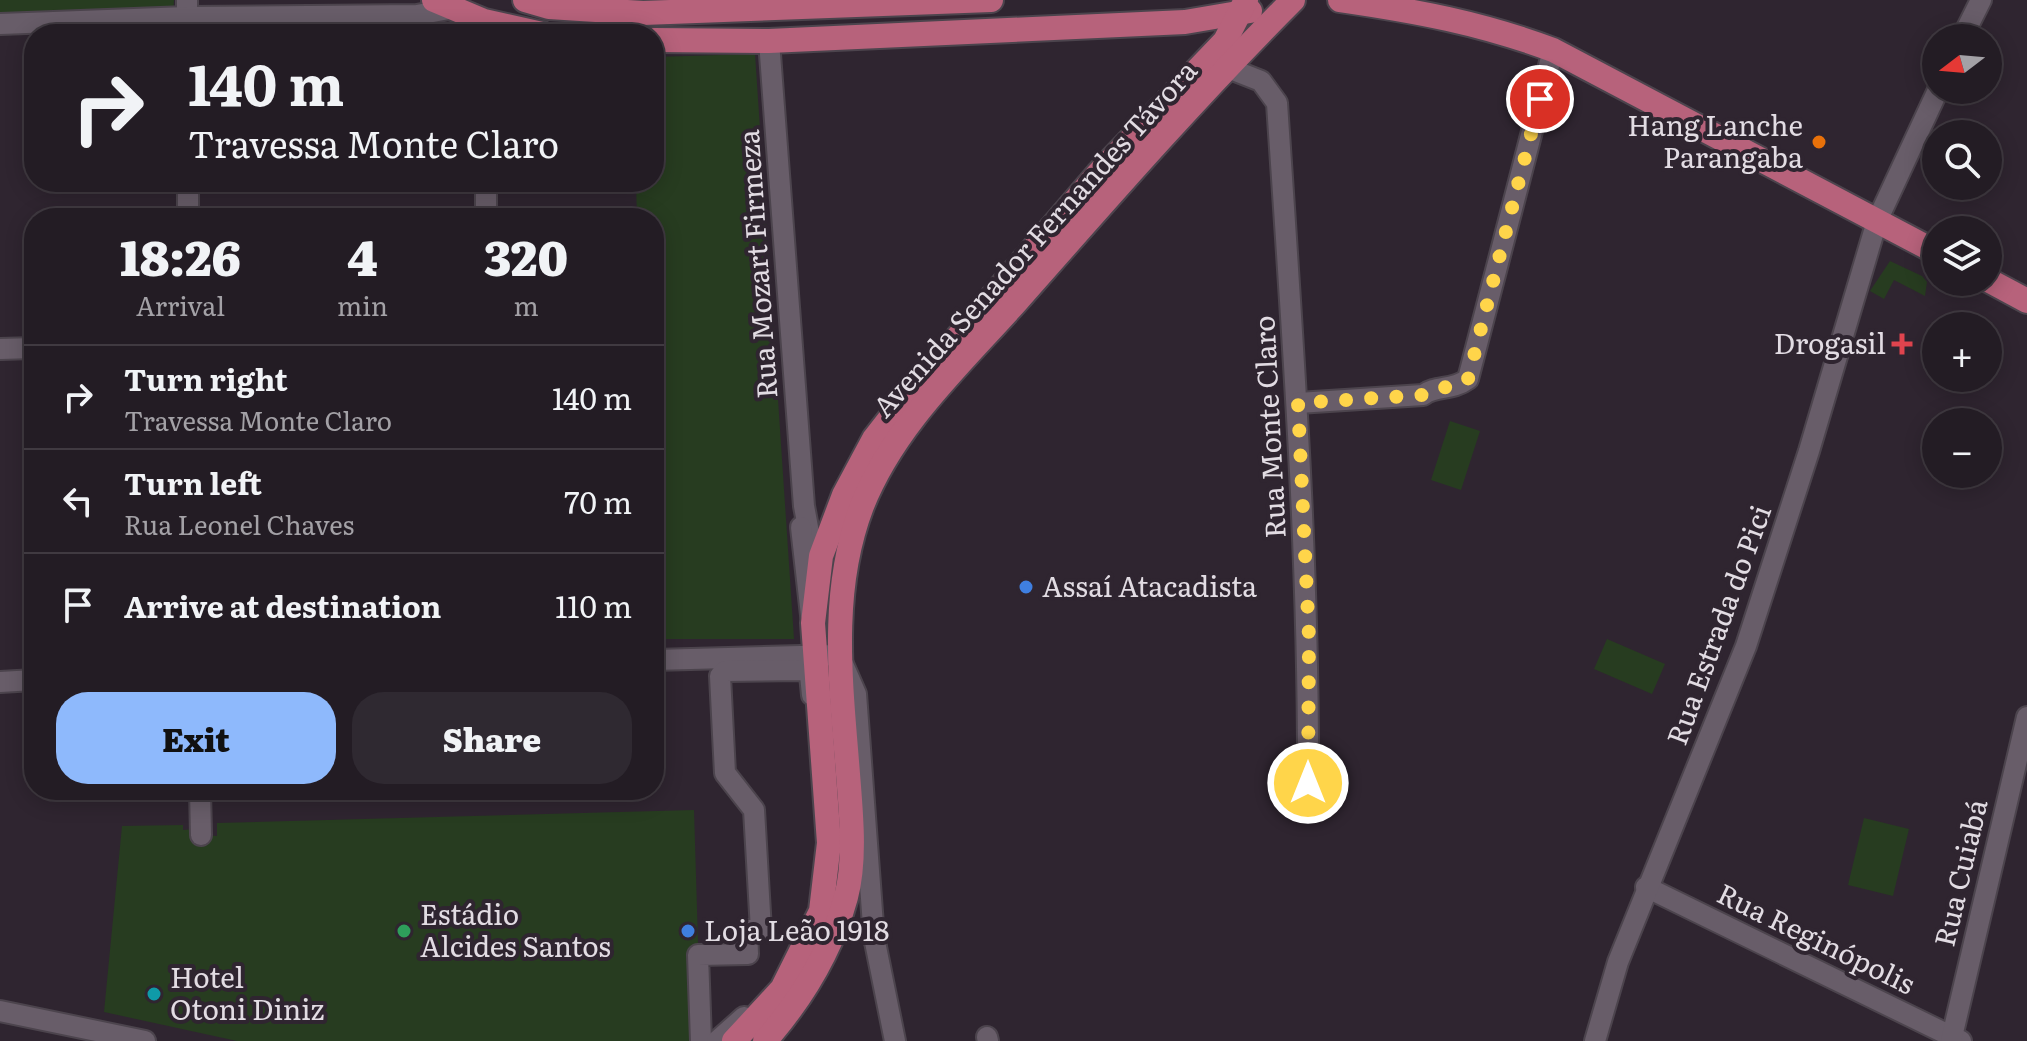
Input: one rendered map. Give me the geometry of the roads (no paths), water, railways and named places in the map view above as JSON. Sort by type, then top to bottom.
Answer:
[{"type":"main road","points":[[525,0],[549,7],[643,13],[991,0]]},
{"type":"main road","points":[[664,40],[769,41],[1185,22],[1281,0]]},
{"type":"main road","name":"Avenida Senador Fernandes Távora","points":[[734,1041],[782,989],[821,911],[829,843],[828,655],[845,563],[863,505],[893,443],[1148,152],[1293,0]]},
{"type":"main road","points":[[1340,0],[1436,13],[1501,30],[1553,50],[1922,245]]},
{"type":"main road","points":[[444,4],[479,24]]},
{"type":"main road","name":"Avenida Senador Fernandes Távora","points":[[765,1041],[797,1004],[809,984],[846,896],[852,821],[828,655],[813,623],[821,556],[844,495],[883,428],[1098,174],[1225,41],[1242,7]]},
{"type":"main road","points":[[2002,288],[2027,301]]},
{"type":"street","points":[[1969,24],[1981,0]]},
{"type":"street","points":[[0,24],[187,17],[417,15],[444,4]]},
{"type":"street","name":"Rua Mozart Firmeza","points":[[769,41],[803,483],[810,538],[821,556]]},
{"type":"street","points":[[1298,403],[1423,395],[1428,391],[1457,387],[1468,379],[1553,50]]},
{"type":"street","name":"Rua Monte Claro","points":[[1228,68],[1261,81],[1277,103],[1298,403],[1309,638],[1308,783],[1333,797]]},
{"type":"street","name":"Rua Estrada do Pici","points":[[1595,1041],[1618,962],[1646,887],[1746,646],[1809,451],[1877,221],[1931,104]]},
{"type":"street","points":[[0,349],[24,348]]},
{"type":"street","name":"Rua Mozart Firmeza","points":[[803,483],[801,531],[805,591],[813,623]]},
{"type":"street","points":[[664,660],[828,655],[856,694],[874,939]]},
{"type":"street","points":[[701,1041],[698,955],[748,954],[747,930],[761,930],[754,810],[725,773],[720,676],[725,671],[804,670],[810,675],[821,833],[819,877],[797,944],[778,977],[745,1016],[717,1041]]},
{"type":"street","points":[[0,682],[24,681]]},
{"type":"street","name":"Rua Cuiabá","points":[[1955,1039],[2019,784],[2027,717]]},
{"type":"street","points":[[200,800],[201,835]]},
{"type":"street","name":"Rua Reginópolis","points":[[1646,887],[1955,1039]]},
{"type":"street","points":[[846,896],[864,905],[895,1041]]},
{"type":"street","points":[[0,1011],[145,1041]]},
{"type":"place","name":"Hang Lanche Parangaba","points":[[1819,142]]},
{"type":"place","name":"Drogasil","points":[[1902,344]]},
{"type":"place","name":"Assaí Atacadista","points":[[1026,587]]},
{"type":"place","name":"Estádio Alcides Santos","points":[[404,931]]},
{"type":"place","name":"Loja Leão 1918","points":[[688,931]]},
{"type":"place","name":"Hotel Otoni Diniz","points":[[154,994]]}]
